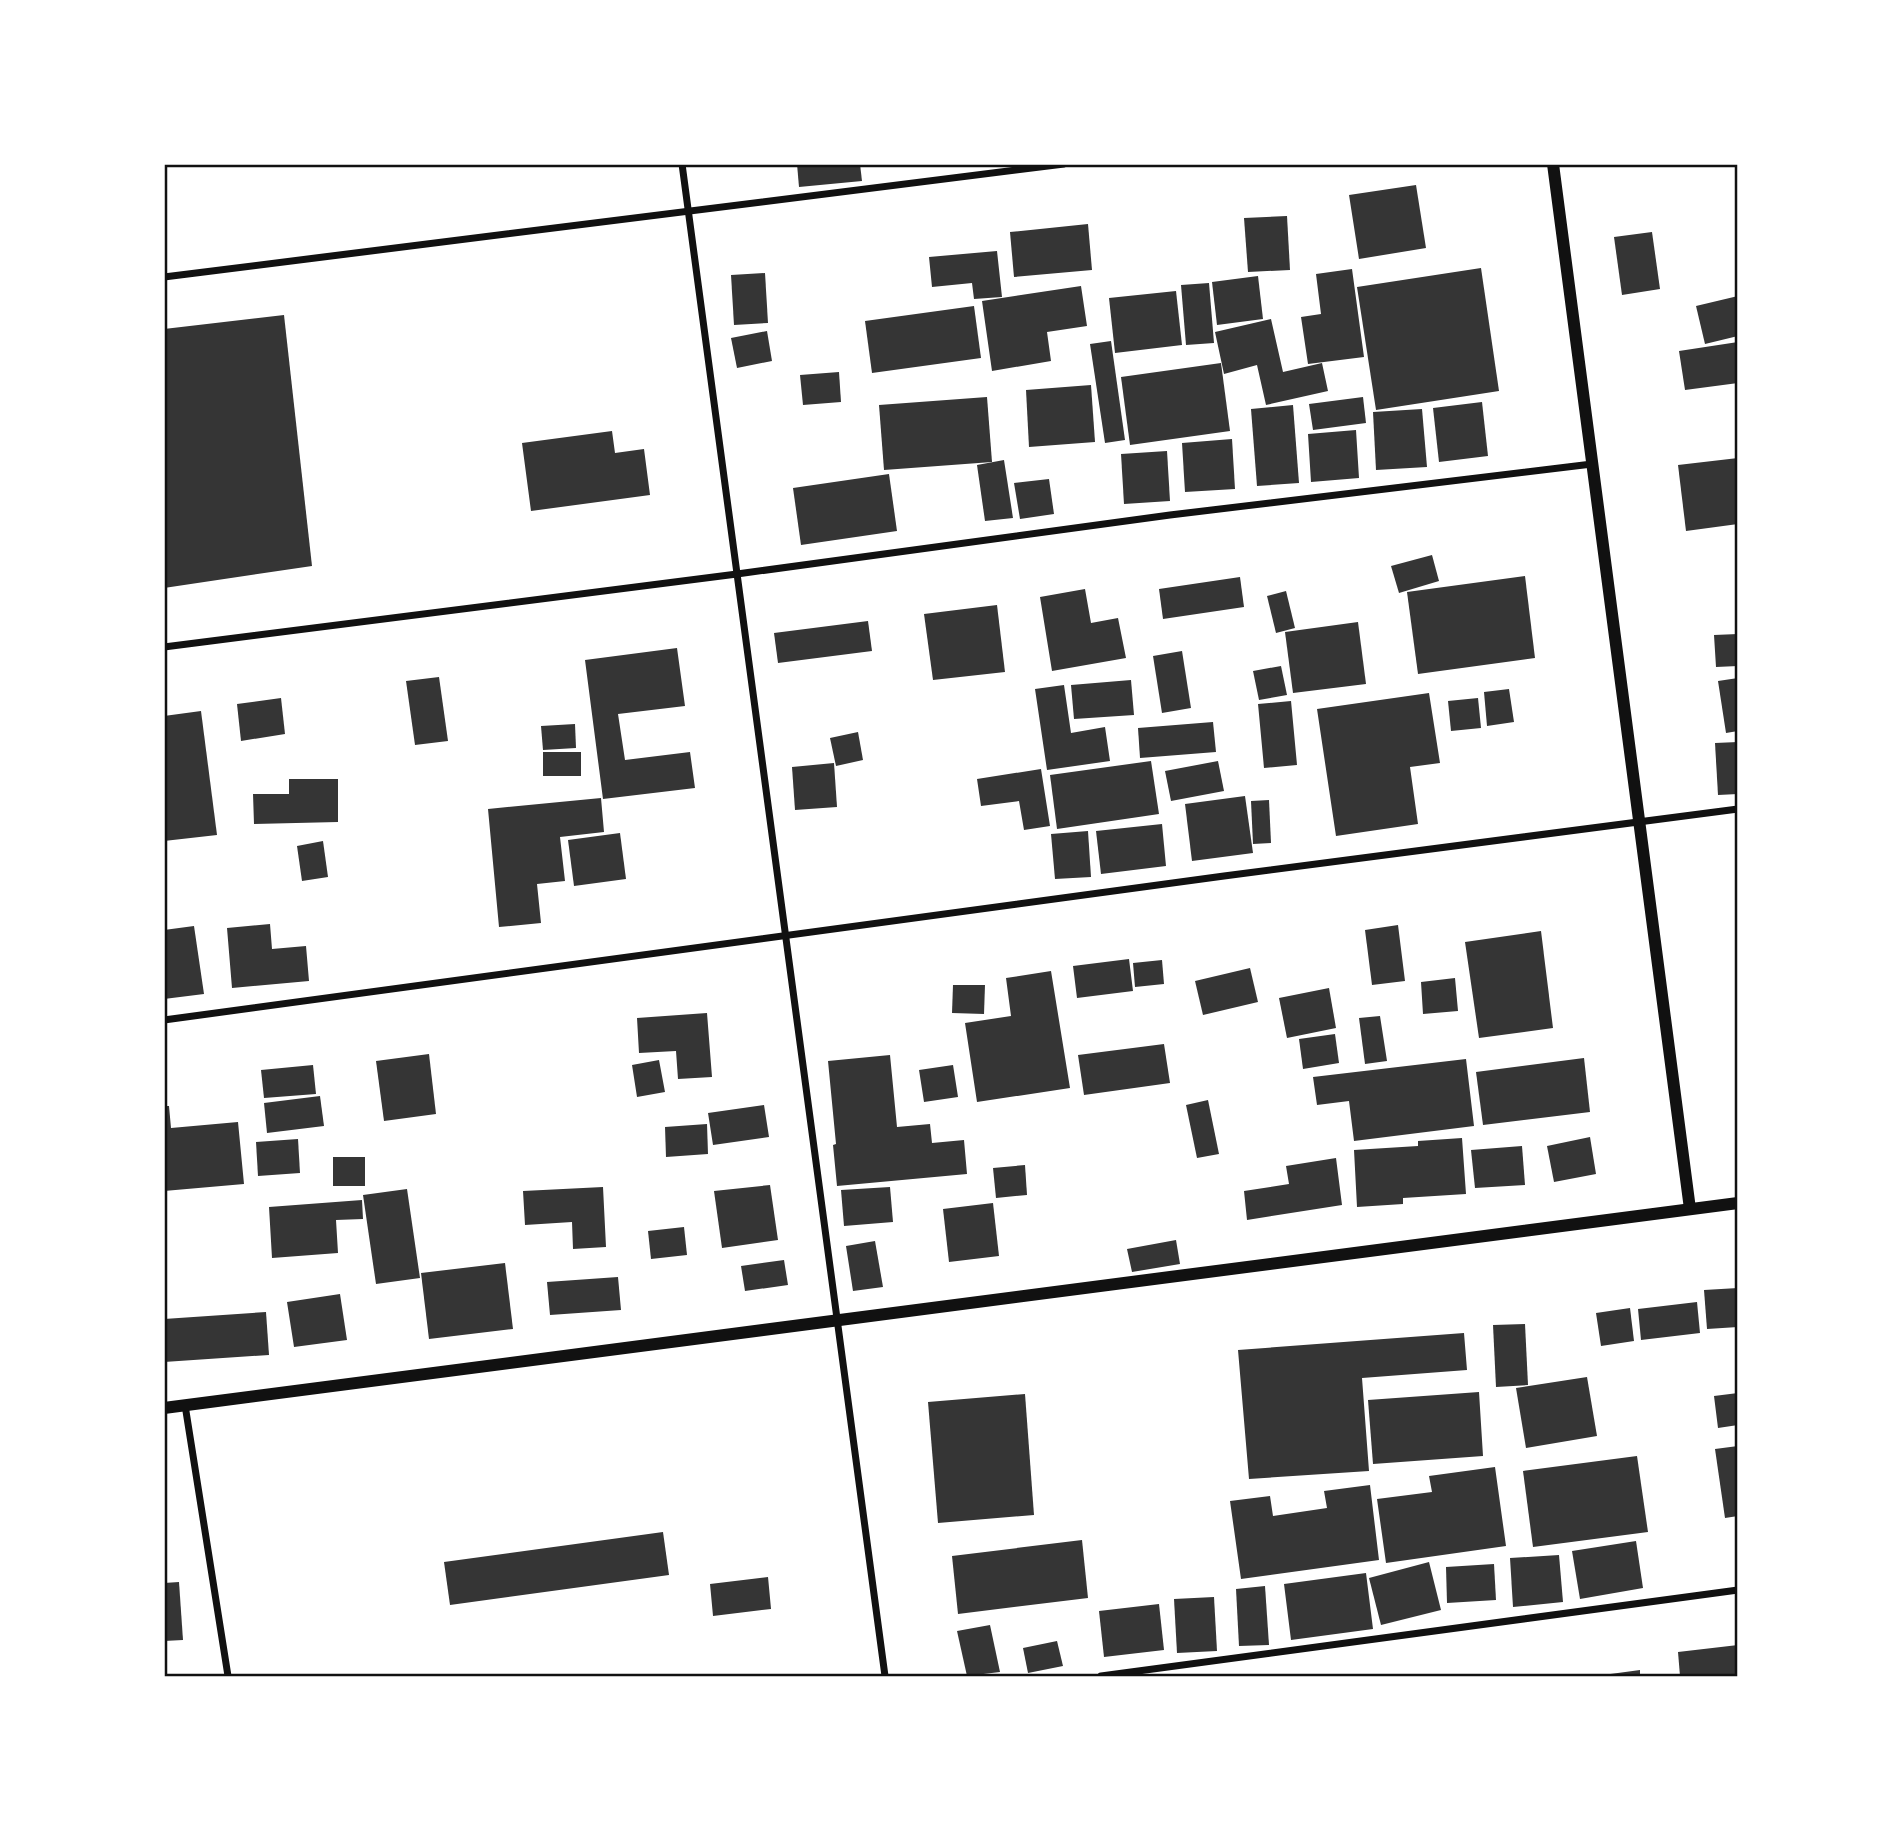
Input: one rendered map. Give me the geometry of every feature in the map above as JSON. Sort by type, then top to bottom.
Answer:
[{"type":"street","points":[[682,164],[835,1320],[885,1676]]},
{"type":"street","points":[[164,277],[1064,164]]},
{"type":"street","points":[[1553,164],[1690,1209]]},
{"type":"street","points":[[164,647],[1157,517],[1592,464]]},
{"type":"street","points":[[164,1020],[1738,809]]},
{"type":"street","points":[[164,1408],[1738,1203]]},
{"type":"street","points":[[185,1405],[228,1676]]},
{"type":"street","points":[[1101,1676],[1738,1590]]},
{"type":"building","points":[[797,164],[860,164],[862,181],[799,187]]},
{"type":"building","points":[[1416,185],[1426,248],[1359,259],[1349,195]]},
{"type":"building","points":[[1287,216],[1290,270],[1248,272],[1244,218]]},
{"type":"building","points":[[1088,224],[1092,270],[1014,277],[1010,232]]},
{"type":"building","points":[[1652,232],[1660,289],[1622,295],[1614,237]]},
{"type":"building","points":[[997,251],[1002,297],[974,299],[972,283],[932,287],[929,257]]},
{"type":"building","points":[[1481,268],[1499,391],[1376,410],[1357,287]]},
{"type":"building","points":[[1352,269],[1364,357],[1308,364],[1301,317],[1321,314],[1316,274]]},
{"type":"building","points":[[765,273],[768,323],[734,325],[731,275]]},
{"type":"building","points":[[1258,276],[1263,319],[1217,325],[1212,282]]},
{"type":"building","points":[[1209,283],[1214,343],[1186,345],[1181,285]]},
{"type":"building","points":[[1081,286],[1087,326],[1047,332],[1051,361],[992,371],[982,301]]},
{"type":"building","points":[[1176,291],[1182,345],[1115,353],[1109,298]]},
{"type":"building","points":[[1738,296],[1738,336],[1705,344],[1696,306]]},
{"type":"building","points":[[974,306],[981,358],[872,373],[865,321]]},
{"type":"building","points":[[284,315],[312,566],[164,588],[164,329]]},
{"type":"building","points":[[1271,319],[1283,372],[1322,363],[1328,391],[1266,405],[1257,365],[1224,374],[1215,332]]},
{"type":"building","points":[[767,331],[772,361],[737,368],[731,338]]},
{"type":"building","points":[[1111,341],[1125,440],[1105,443],[1090,344]]},
{"type":"building","points":[[1738,342],[1738,383],[1685,390],[1679,351]]},
{"type":"building","points":[[1221,363],[1230,431],[1130,445],[1121,377]]},
{"type":"building","points":[[839,372],[841,402],[803,405],[800,375]]},
{"type":"building","points":[[1091,385],[1095,442],[1029,447],[1026,390]]},
{"type":"building","points":[[987,397],[992,462],[884,470],[879,405]]},
{"type":"building","points":[[1363,397],[1366,423],[1313,430],[1309,404]]},
{"type":"building","points":[[1482,402],[1488,456],[1439,462],[1433,408]]},
{"type":"building","points":[[1293,405],[1299,483],[1257,486],[1251,409]]},
{"type":"building","points":[[1422,409],[1427,467],[1376,470],[1373,412]]},
{"type":"building","points":[[1356,430],[1359,478],[1311,482],[1308,434]]},
{"type":"building","points":[[612,431],[615,453],[644,449],[650,495],[531,511],[522,443]]},
{"type":"building","points":[[1232,439],[1235,489],[1185,492],[1182,443]]},
{"type":"building","points":[[1167,451],[1170,501],[1124,504],[1121,454]]},
{"type":"building","points":[[1738,458],[1738,524],[1686,531],[1678,465]]},
{"type":"building","points":[[1004,460],[1013,518],[985,521],[977,465]]},
{"type":"building","points":[[889,474],[897,531],[801,545],[793,488]]},
{"type":"building","points":[[1049,479],[1054,514],[1020,519],[1014,483]]},
{"type":"building","points":[[1432,555],[1439,581],[1399,593],[1391,566]]},
{"type":"building","points":[[1525,576],[1535,658],[1418,674],[1407,592]]},
{"type":"building","points":[[1240,577],[1244,607],[1163,619],[1159,589]]},
{"type":"building","points":[[1085,589],[1091,623],[1118,618],[1126,658],[1052,671],[1040,597]]},
{"type":"building","points":[[1286,591],[1295,628],[1276,633],[1267,596]]},
{"type":"building","points":[[997,605],[1005,672],[933,680],[924,614]]},
{"type":"building","points":[[868,621],[872,651],[778,663],[774,633]]},
{"type":"building","points":[[1358,622],[1366,684],[1293,693],[1285,632]]},
{"type":"building","points":[[1738,634],[1738,666],[1716,667],[1714,635]]},
{"type":"building","points":[[677,648],[685,706],[618,714],[625,760],[690,752],[695,788],[603,799],[585,660]]},
{"type":"building","points":[[1182,651],[1191,708],[1162,713],[1153,656]]},
{"type":"building","points":[[1281,666],[1287,695],[1259,700],[1253,671]]},
{"type":"building","points":[[439,677],[448,741],[415,745],[406,681]]},
{"type":"building","points":[[1738,678],[1738,731],[1726,733],[1718,681]]},
{"type":"building","points":[[1131,680],[1134,715],[1074,719],[1071,685]]},
{"type":"building","points":[[1064,685],[1071,733],[1105,727],[1110,761],[1047,770],[1035,689]]},
{"type":"building","points":[[1509,689],[1514,722],[1487,726],[1484,692]]},
{"type":"building","points":[[1429,693],[1440,763],[1410,767],[1418,824],[1336,836],[1317,709]]},
{"type":"building","points":[[281,698],[285,734],[241,741],[237,704]]},
{"type":"building","points":[[1478,698],[1481,728],[1451,731],[1448,701]]},
{"type":"building","points":[[1291,701],[1297,765],[1264,768],[1258,704]]},
{"type":"building","points":[[201,711],[217,835],[164,841],[164,716]]},
{"type":"building","points":[[1213,722],[1216,752],[1140,758],[1138,728]]},
{"type":"building","points":[[575,724],[576,748],[543,750],[541,726]]},
{"type":"building","points":[[858,732],[863,760],[836,766],[830,738]]},
{"type":"building","points":[[1738,742],[1738,794],[1718,795],[1715,743]]},
{"type":"building","points":[[543,752],[581,752],[581,776],[543,776]]},
{"type":"building","points":[[1151,761],[1159,814],[1057,829],[1050,775]]},
{"type":"building","points":[[1218,761],[1224,791],[1171,801],[1165,771]]},
{"type":"building","points":[[834,763],[837,807],[795,810],[792,767]]},
{"type":"building","points":[[1041,769],[1050,826],[1024,830],[1019,801],[981,806],[977,779]]},
{"type":"building","points":[[289,779],[338,779],[338,822],[254,824],[253,794],[289,794]]},
{"type":"building","points":[[1245,796],[1253,853],[1192,861],[1185,804]]},
{"type":"building","points":[[601,798],[604,832],[560,837],[565,881],[537,884],[541,923],[499,927],[488,809]]},
{"type":"building","points":[[1269,800],[1271,843],[1253,844],[1251,801]]},
{"type":"building","points":[[1162,824],[1166,866],[1101,874],[1096,831]]},
{"type":"building","points":[[1088,831],[1091,877],[1055,879],[1051,834]]},
{"type":"building","points":[[620,833],[626,879],[574,886],[568,840]]},
{"type":"building","points":[[323,841],[328,877],[302,881],[297,846]]},
{"type":"building","points":[[270,924],[272,949],[306,946],[309,981],[232,988],[227,928]]},
{"type":"building","points":[[1398,925],[1405,981],[1372,985],[1365,930]]},
{"type":"building","points":[[194,926],[204,994],[164,999],[164,930]]},
{"type":"building","points":[[1541,931],[1553,1028],[1479,1038],[1465,942]]},
{"type":"building","points":[[1129,959],[1133,991],[1077,998],[1073,966]]},
{"type":"building","points":[[1162,960],[1164,984],[1135,987],[1133,963]]},
{"type":"building","points":[[1250,968],[1258,1002],[1203,1015],[1195,981]]},
{"type":"building","points":[[1051,971],[1070,1088],[977,1102],[965,1023],[1011,1016],[1006,978]]},
{"type":"building","points":[[1455,978],[1458,1011],[1423,1014],[1421,982]]},
{"type":"building","points":[[953,985],[985,985],[984,1014],[952,1013]]},
{"type":"building","points":[[1329,988],[1336,1028],[1287,1038],[1279,998]]},
{"type":"building","points":[[707,1013],[712,1077],[678,1079],[676,1051],[639,1053],[637,1018]]},
{"type":"building","points":[[1380,1016],[1387,1061],[1365,1064],[1359,1018]]},
{"type":"building","points":[[1335,1034],[1339,1063],[1303,1069],[1299,1039]]},
{"type":"building","points":[[1164,1044],[1170,1083],[1084,1095],[1078,1055]]},
{"type":"building","points":[[429,1054],[436,1114],[384,1121],[376,1061]]},
{"type":"building","points":[[890,1055],[897,1127],[930,1124],[932,1143],[964,1140],[967,1174],[837,1186],[828,1061]]},
{"type":"building","points":[[1584,1058],[1590,1112],[1483,1125],[1476,1072]]},
{"type":"building","points":[[1466,1059],[1474,1126],[1354,1141],[1349,1101],[1317,1105],[1313,1077]]},
{"type":"building","points":[[659,1060],[665,1092],[637,1097],[632,1065]]},
{"type":"building","points":[[313,1065],[316,1094],[264,1098],[261,1070]]},
{"type":"building","points":[[953,1065],[958,1097],[924,1102],[919,1070]]},
{"type":"building","points":[[320,1096],[324,1126],[267,1133],[264,1103]]},
{"type":"building","points":[[1208,1100],[1219,1154],[1197,1158],[1186,1105]]},
{"type":"building","points":[[764,1105],[769,1137],[713,1145],[708,1113]]},
{"type":"building","points":[[164,1106],[169,1106],[171,1128],[238,1122],[244,1184],[164,1191]]},
{"type":"building","points":[[707,1124],[708,1154],[666,1157],[665,1127]]},
{"type":"building","points":[[1590,1137],[1596,1174],[1554,1182],[1547,1146]]},
{"type":"building","points":[[1462,1138],[1466,1194],[1403,1198],[1403,1204],[1357,1207],[1354,1150],[1418,1146],[1418,1141]]},
{"type":"building","points":[[298,1139],[300,1173],[258,1176],[256,1142]]},
{"type":"building","points":[[1522,1146],[1525,1185],[1475,1188],[1471,1150]]},
{"type":"building","points":[[333,1157],[365,1157],[365,1186],[333,1186]]},
{"type":"building","points":[[1336,1158],[1342,1205],[1247,1220],[1244,1191],[1289,1184],[1286,1166]]},
{"type":"building","points":[[1025,1165],[1027,1195],[996,1198],[993,1168]]},
{"type":"building","points":[[770,1185],[778,1240],[722,1248],[714,1191]]},
{"type":"building","points":[[603,1187],[606,1247],[573,1249],[572,1222],[525,1225],[523,1191]]},
{"type":"building","points":[[890,1187],[893,1222],[844,1226],[841,1190]]},
{"type":"building","points":[[407,1189],[420,1278],[376,1284],[363,1195]]},
{"type":"building","points":[[362,1200],[363,1219],[336,1220],[338,1253],[272,1258],[269,1207]]},
{"type":"building","points":[[993,1203],[999,1256],[949,1262],[943,1209]]},
{"type":"building","points":[[684,1227],[687,1255],[651,1259],[648,1231]]},
{"type":"building","points":[[1176,1240],[1180,1264],[1132,1272],[1127,1249]]},
{"type":"building","points":[[875,1241],[883,1287],[853,1291],[846,1246]]},
{"type":"building","points":[[784,1260],[788,1285],[745,1291],[741,1266]]},
{"type":"building","points":[[505,1263],[513,1329],[429,1339],[421,1273]]},
{"type":"building","points":[[618,1277],[621,1310],[550,1315],[547,1282]]},
{"type":"building","points":[[1738,1288],[1738,1327],[1707,1329],[1704,1290]]},
{"type":"building","points":[[340,1294],[347,1340],[294,1347],[287,1302]]},
{"type":"building","points":[[1697,1302],[1700,1333],[1641,1340],[1638,1309]]},
{"type":"building","points":[[1630,1308],[1634,1341],[1601,1346],[1596,1313]]},
{"type":"building","points":[[266,1312],[269,1355],[164,1362],[164,1319]]},
{"type":"building","points":[[1525,1324],[1528,1385],[1496,1387],[1493,1325]]},
{"type":"building","points":[[1464,1333],[1467,1370],[1362,1378],[1369,1471],[1249,1479],[1238,1350]]},
{"type":"building","points":[[1587,1377],[1597,1436],[1526,1448],[1516,1388]]},
{"type":"building","points":[[1479,1392],[1483,1456],[1373,1464],[1368,1400]]},
{"type":"building","points":[[1738,1393],[1738,1425],[1718,1428],[1714,1396]]},
{"type":"building","points":[[1025,1394],[1034,1515],[938,1523],[928,1402]]},
{"type":"building","points":[[1738,1446],[1738,1516],[1725,1518],[1715,1449]]},
{"type":"building","points":[[1637,1456],[1648,1532],[1533,1547],[1523,1471]]},
{"type":"building","points":[[1495,1467],[1506,1546],[1386,1563],[1377,1499],[1432,1492],[1429,1476]]},
{"type":"building","points":[[1370,1485],[1379,1560],[1241,1579],[1230,1501],[1270,1496],[1273,1516],[1327,1508],[1324,1491]]},
{"type":"building","points":[[663,1532],[669,1575],[450,1605],[444,1562]]},
{"type":"building","points":[[1082,1540],[1088,1598],[958,1614],[952,1556]]},
{"type":"building","points":[[1636,1541],[1643,1588],[1580,1599],[1572,1551]]},
{"type":"building","points":[[1559,1555],[1563,1602],[1513,1607],[1510,1558]]},
{"type":"building","points":[[1429,1562],[1441,1610],[1381,1625],[1369,1578]]},
{"type":"building","points":[[1494,1564],[1496,1600],[1447,1603],[1446,1567]]},
{"type":"building","points":[[1366,1573],[1373,1629],[1291,1640],[1284,1584]]},
{"type":"building","points":[[768,1577],[771,1609],[713,1616],[710,1584]]},
{"type":"building","points":[[179,1582],[183,1640],[164,1641],[164,1583]]},
{"type":"building","points":[[1265,1586],[1269,1645],[1239,1646],[1236,1589]]},
{"type":"building","points":[[1214,1597],[1217,1651],[1177,1653],[1174,1599]]},
{"type":"building","points":[[1159,1604],[1164,1650],[1104,1657],[1099,1611]]},
{"type":"building","points":[[990,1625],[1000,1672],[967,1676],[957,1631]]},
{"type":"building","points":[[1057,1641],[1063,1666],[1028,1673],[1023,1648]]},
{"type":"building","points":[[1738,1645],[1738,1676],[1680,1676],[1678,1652]]},
{"type":"building","points":[[1640,1670],[1640,1676],[1603,1676],[1603,1675]]}]
